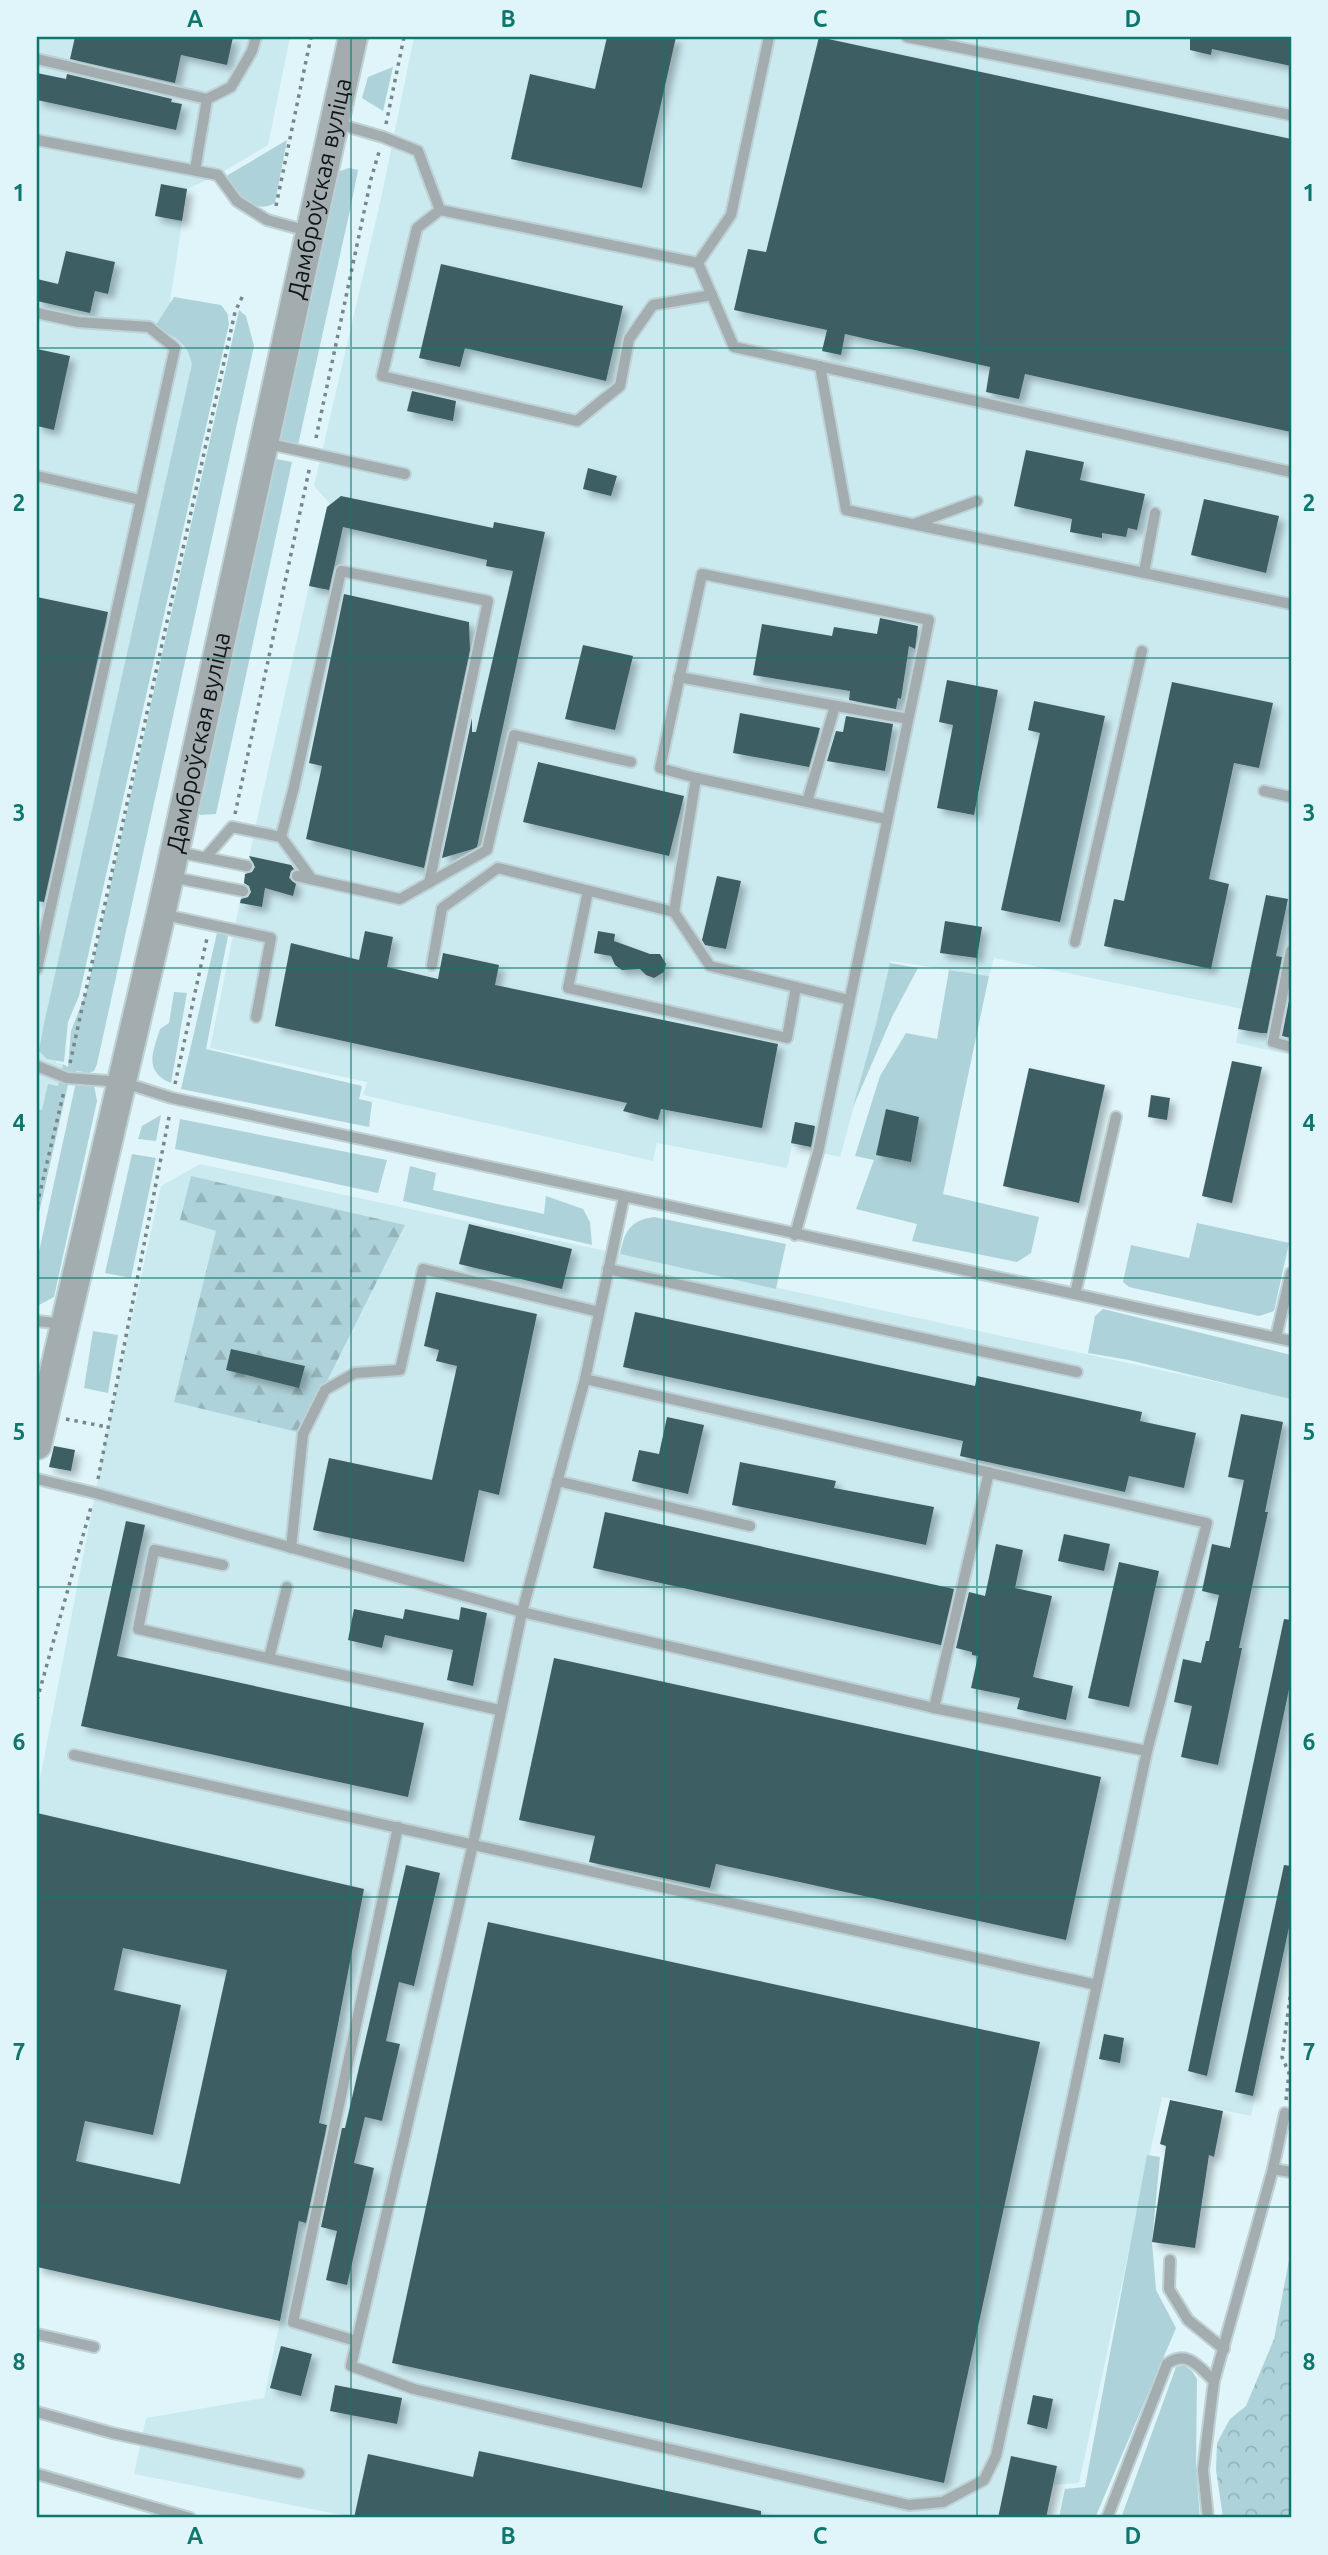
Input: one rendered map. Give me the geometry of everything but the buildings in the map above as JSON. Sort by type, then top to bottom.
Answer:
[{"type":"street","name":"Дамброўская вуліца","points":[[37,1445],[161,914],[353,37]]},
{"type":"lane","points":[[37,60],[207,99],[231,87],[252,51],[256,37]]},
{"type":"lane","points":[[698,263],[731,215],[769,37]]},
{"type":"lane","points":[[907,37],[1290,115]]},
{"type":"lane","points":[[195,170],[207,99]]},
{"type":"lane","points":[[335,123],[418,151],[440,210]]},
{"type":"lane","points":[[37,140],[218,175],[236,201],[272,221],[310,232]]},
{"type":"lane","points":[[698,263],[440,210],[417,228],[382,376],[576,421],[620,386],[629,339],[653,305],[712,295]]},
{"type":"lane","points":[[698,263],[734,347],[1291,472]]},
{"type":"lane","points":[[37,313],[78,322],[149,327],[175,348],[37,969]]},
{"type":"lane","points":[[820,366],[846,510],[1291,604]]},
{"type":"lane","points":[[265,443],[405,474]]},
{"type":"lane","points":[[37,476],[136,499]]},
{"type":"lane","points":[[914,524],[977,501]]},
{"type":"lane","points":[[1144,573],[1155,513]]},
{"type":"lane","points":[[281,837],[295,787],[341,571],[488,601],[429,883]]},
{"type":"lane","points":[[794,1235],[814,1170],[929,620],[702,574],[660,768],[886,819]]},
{"type":"lane","points":[[1075,942],[1142,651]]},
{"type":"lane","points":[[679,677],[908,719]]},
{"type":"lane","points":[[807,802],[835,706]]},
{"type":"lane","points":[[297,876],[400,899],[487,850],[514,735],[631,762]]},
{"type":"lane","points":[[696,778],[674,912],[709,967],[849,1000]]},
{"type":"lane","points":[[1264,791],[1291,797]]},
{"type":"lane","points":[[206,857],[232,827],[281,837],[311,878]]},
{"type":"lane","points":[[172,864],[206,857],[247,866]]},
{"type":"lane","points":[[172,864],[243,891]]},
{"type":"lane","points":[[432,965],[442,908],[498,868],[674,912]]},
{"type":"lane","points":[[588,891],[568,988],[786,1038],[796,987]]},
{"type":"lane","points":[[161,914],[271,938],[256,1017]]},
{"type":"lane","points":[[1291,951],[1273,1042],[1291,1047]]},
{"type":"lane","points":[[37,1066],[67,1078],[122,1082],[172,1098],[1291,1341]]},
{"type":"lane","points":[[1075,1294],[1116,1117]]},
{"type":"lane","points":[[585,1379],[1207,1523],[1147,1751],[996,2456],[984,2480],[943,2502],[909,2505],[414,2389],[351,2365],[473,1844],[499,1710],[522,1612],[585,1379],[624,1197]]},
{"type":"lane","points":[[291,1548],[303,1434],[325,1390],[355,1373],[400,1370],[424,1269],[599,1312]]},
{"type":"lane","points":[[608,1269],[1077,1372]]},
{"type":"lane","points":[[1276,1337],[1291,1273]]},
{"type":"lane","points":[[37,1321],[67,1324]]},
{"type":"lane","points":[[934,1708],[989,1472]]},
{"type":"lane","points":[[37,1479],[522,1612],[934,1708],[1147,1751]]},
{"type":"lane","points":[[557,1481],[750,1526]]},
{"type":"lane","points":[[223,1565],[154,1550],[138,1629],[499,1710]]},
{"type":"lane","points":[[269,1658],[286,1587]]},
{"type":"lane","points":[[74,1755],[1097,1985]]},
{"type":"lane","points":[[356,2341],[293,2322],[398,1827]]},
{"type":"lane","points":[[1208,2518],[1203,2470],[1214,2381],[1273,2169],[1285,2113]]},
{"type":"lane","points":[[1273,2169],[1291,2172]]},
{"type":"lane","points":[[1170,2260],[1169,2289],[1188,2320],[1224,2349]]},
{"type":"lane","points":[[37,2334],[94,2347]]},
{"type":"lane","points":[[1107,2518],[1167,2364],[1175,2358],[1184,2357],[1214,2381]]},
{"type":"lane","points":[[37,2412],[112,2433],[299,2473]]},
{"type":"lane","points":[[37,2473],[190,2518]]},
{"type":"path","points":[[272,221],[311,37]]},
{"type":"path","points":[[37,1205],[235,312],[244,293]]},
{"type":"path","points":[[43,1415],[108,1427]]},
{"type":"path","points":[[1285,2113],[1289,2073],[1282,2057],[1291,1990]]},
{"type":"shaded area","points":[[37,37],[290,37],[268,145],[218,175],[187,189],[170,302],[229,314],[130,763],[56,1063],[63,1064],[58,1087],[42,1110],[37,1109]]},
{"type":"shaded area","points":[[414,37],[1291,37],[1291,1055],[1236,1043],[1242,1009],[994,958],[989,976],[891,961],[840,1157],[792,1146],[787,1168],[657,1143],[653,1161],[363,1095],[367,1082],[210,1048],[254,833],[327,507],[330,504],[314,486],[382,194]]},
{"type":"shaded area","points":[[200,1164],[1291,1398],[1291,1935],[1251,2116],[1162,2097],[1079,2483],[1053,2485],[1045,2518],[357,2518],[134,2474],[146,2418],[264,2398],[280,2321],[37,2267],[37,1794],[108,1427],[161,1186]]},
{"type":"green space","points":[[393,67],[383,111],[362,98],[368,77]]},
{"type":"green space","points":[[287,140],[275,203],[255,206],[227,184],[228,175]]},
{"type":"green space","points":[[349,168],[358,170],[298,445],[282,441],[279,434],[336,178],[340,171]]},
{"type":"green space","points":[[174,297],[221,305],[227,313],[229,324],[79,996],[68,1022],[64,1062],[47,1059],[39,1051],[43,1028],[192,364],[187,350],[179,340],[154,328]]},
{"type":"green space","points":[[239,310],[246,316],[254,346],[97,1064],[94,1071],[77,1071],[70,1076],[37,1222],[37,1109],[42,1110],[48,1084],[58,1086],[63,1064],[68,1067],[71,1031],[87,990]]},
{"type":"green space","points":[[276,459],[292,462],[216,814],[200,815],[196,809]]},
{"type":"green space","points":[[217,933],[228,936],[206,1049],[362,1086],[359,1099],[372,1102],[369,1127],[181,1089]]},
{"type":"green space","points":[[890,963],[918,968],[893,1015],[853,1107],[876,1024]]},
{"type":"green space","points":[[949,970],[989,976],[943,1194],[1039,1217],[1031,1253],[1017,1262],[912,1241],[917,1224],[856,1209],[874,1160],[855,1156],[880,1076],[906,1033],[937,1039]]},
{"type":"green space","points":[[174,992],[187,993],[171,1083],[156,1073],[152,1060],[160,1029],[169,1023]]},
{"type":"green space","points":[[78,1073],[87,1075],[94,1085],[97,1101],[54,1297],[37,1306],[37,1261]]},
{"type":"green space","points":[[161,1115],[156,1141],[138,1139],[142,1126]]},
{"type":"green space","points":[[180,1119],[387,1160],[378,1193],[175,1149]]},
{"type":"green space","points":[[132,1154],[156,1158],[131,1278],[105,1273]]},
{"type":"green space","points":[[410,1166],[436,1173],[433,1190],[544,1214],[546,1196],[583,1209],[590,1222],[592,1245],[403,1201]]},
{"type":"green space","points":[[191,1176],[405,1225],[301,1433],[174,1402],[216,1231],[180,1220]]},
{"type":"green space","points":[[654,1217],[786,1244],[776,1289],[620,1254],[630,1228],[639,1221]]},
{"type":"green space","points":[[1197,1223],[1289,1243],[1274,1311],[1259,1316],[1129,1287],[1123,1282],[1131,1245],[1189,1258]]},
{"type":"green space","points":[[1103,1309],[1291,1355],[1291,1399],[1129,1360],[1088,1353],[1095,1316]]},
{"type":"green space","points":[[93,1331],[118,1335],[108,1393],[84,1388]]},
{"type":"green space","points":[[1147,2155],[1160,2157],[1152,2242],[1156,2290],[1176,2328],[1095,2518],[1059,2518],[1065,2489],[1085,2487]]},
{"type":"green space","points":[[1291,2250],[1291,2518],[1223,2518],[1216,2470],[1217,2443],[1230,2419],[1246,2406],[1274,2339]]},
{"type":"green space","points":[[1184,2365],[1197,2379],[1196,2467],[1200,2518],[1121,2518],[1176,2367]]}]
